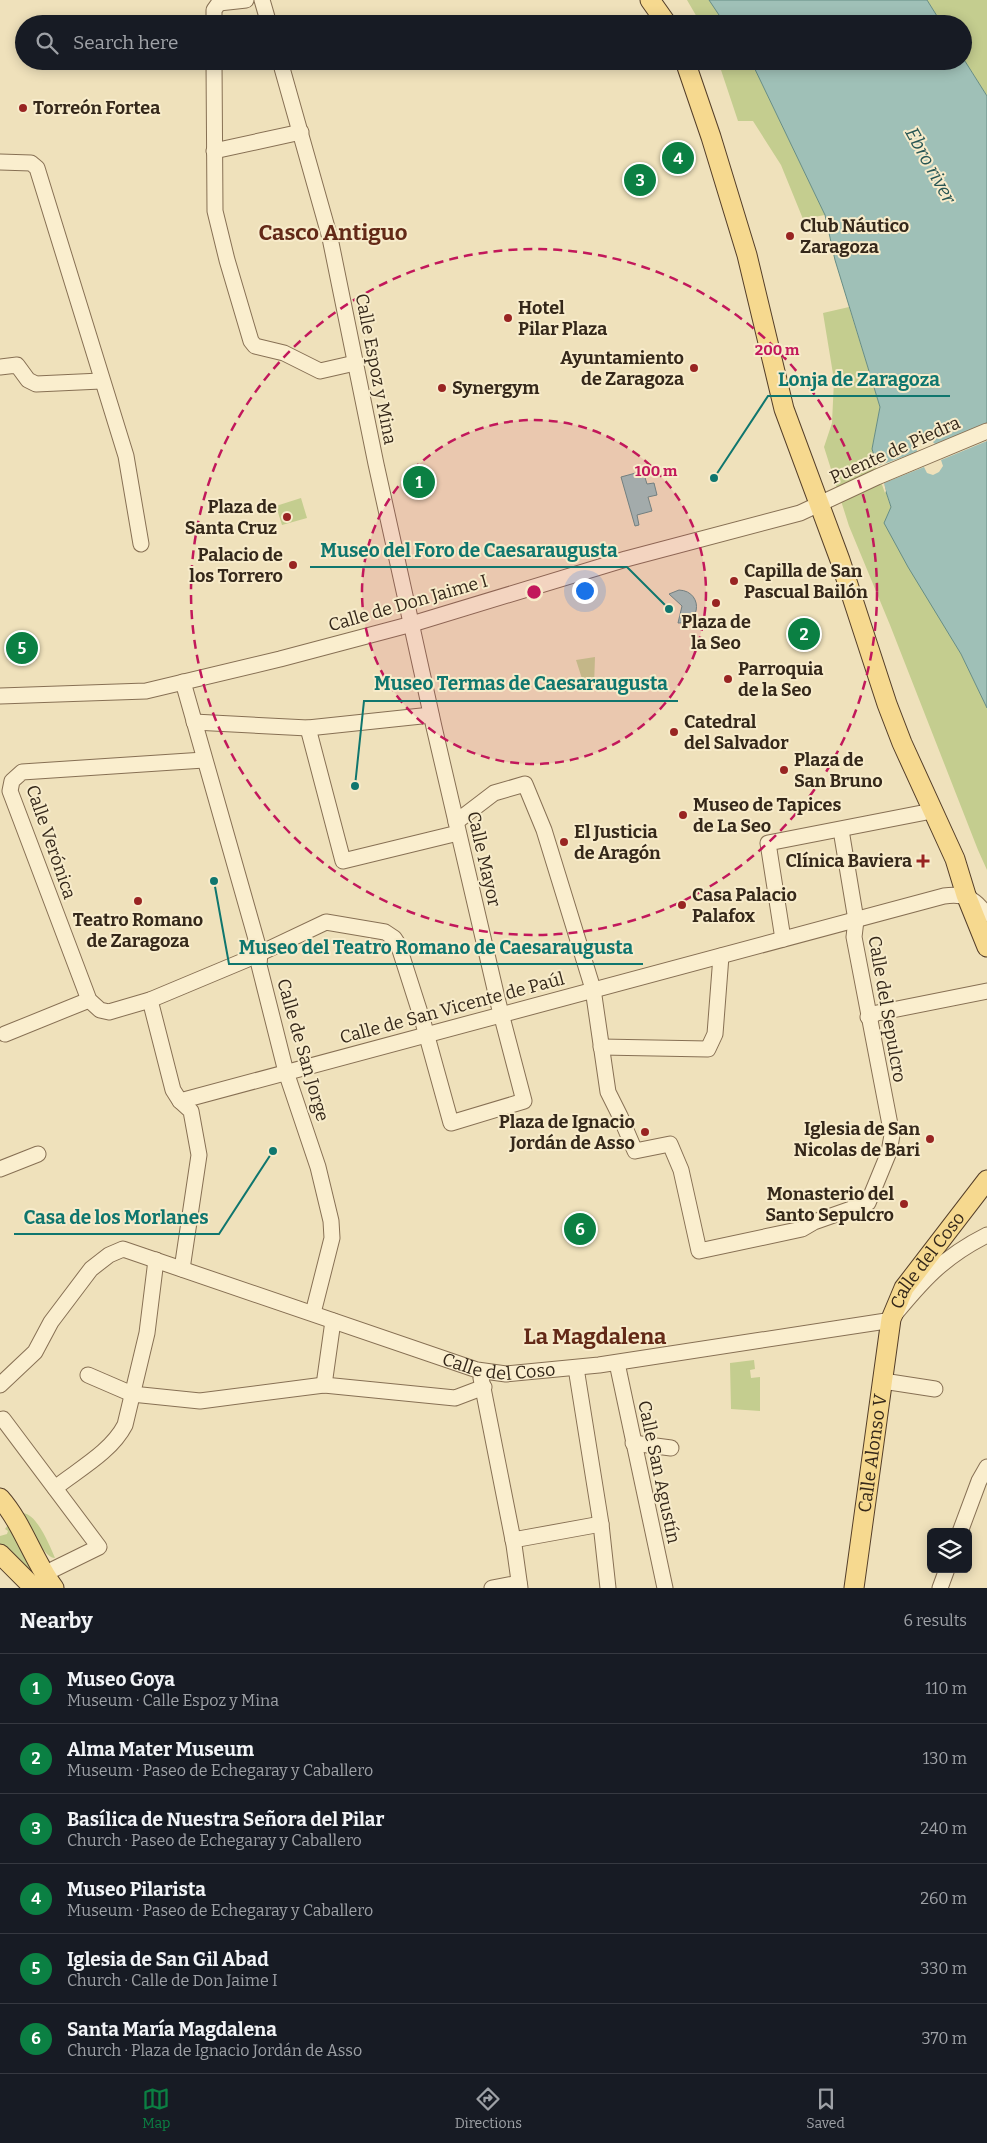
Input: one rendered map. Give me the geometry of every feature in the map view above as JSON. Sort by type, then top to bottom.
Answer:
[{"type":"main road","points":[[650,0],[661,15]]},
{"type":"main road","points":[[688,70],[712,137],[747,255],[784,409],[840,560],[887,704],[902,743],[954,859],[966,896],[987,947]]},
{"type":"main road","points":[[954,859],[976,894],[986,916]]},
{"type":"main road","name":"Calle del Coso","points":[[892,1319],[904,1288],[987,1180]]},
{"type":"main road","name":"Calle Alonso V","points":[[854,1588],[892,1319]]},
{"type":"main road","points":[[0,1498],[13,1516],[43,1585]]},
{"type":"main road","points":[[0,1554],[43,1585]]},
{"type":"street","points":[[214,15],[214,10],[220,3],[246,0]]},
{"type":"street","points":[[262,0],[266,15]]},
{"type":"street","points":[[214,70],[215,211],[227,260],[251,341],[258,347],[284,353],[320,371],[355,363]]},
{"type":"street","name":"Calle Espoz y Mina","points":[[283,70],[330,238],[355,363],[412,624]]},
{"type":"street","points":[[214,150],[301,132]]},
{"type":"street","points":[[0,162],[31,163],[37,168],[101,381],[126,456],[141,544]]},
{"type":"street","points":[[0,367],[17,365],[33,384],[101,381]]},
{"type":"street","name":"Puente de Piedra","points":[[819,504],[877,477],[987,431]]},
{"type":"street","name":"Calle de Don Jaime I","points":[[0,696],[133,692],[183,682],[280,659],[412,624],[626,559],[800,513],[819,504]]},
{"type":"street","name":"Calle Mayor","points":[[412,624],[457,828],[501,1015],[524,1100],[451,1123],[426,1034]]},
{"type":"street","name":"Calle de San Jorge","points":[[183,682],[260,953],[259,965],[286,1072],[318,1167],[331,1221],[332,1238],[313,1314]]},
{"type":"street","points":[[194,722],[308,728],[431,715]]},
{"type":"street","points":[[308,728],[343,861],[457,828],[494,793],[525,784],[544,830],[593,989],[601,1047],[708,1049],[716,1034],[721,956]]},
{"type":"street","points":[[11,784],[204,760]]},
{"type":"street","name":"Calle Verónica","points":[[11,784],[89,1000]]},
{"type":"street","points":[[783,939],[768,843],[932,811]]},
{"type":"street","name":"Calle del Sepulcro","points":[[601,1047],[608,1092],[635,1151],[670,1144],[681,1170],[699,1251],[807,1227],[814,1222],[868,1203],[889,1152],[892,1135],[854,937],[856,920],[841,830]]},
{"type":"street","name":"Calle de San Vicente de Paúl","points":[[180,1101],[944,896],[966,896]]},
{"type":"street","points":[[966,896],[976,902],[986,916]]},
{"type":"street","points":[[5,1034],[89,1000],[100,1010],[109,1012],[150,1000],[260,953],[326,922],[385,932],[394,938],[398,944],[426,1034]]},
{"type":"street","points":[[868,1017],[877,1013],[987,991]]},
{"type":"street","points":[[150,1000],[173,1090],[180,1101],[191,1111],[200,1161],[183,1262]]},
{"type":"street","points":[[0,1169],[38,1154]]},
{"type":"street","name":"Calle del Coso","points":[[0,1385],[35,1352],[51,1322],[77,1286],[97,1264],[122,1249],[156,1260],[183,1262],[333,1321],[477,1370],[506,1374],[617,1363],[892,1319],[935,1269],[962,1249],[987,1235]]},
{"type":"street","points":[[55,1488],[115,1440],[125,1425],[147,1333],[156,1260]]},
{"type":"street","points":[[324,1385],[333,1321]]},
{"type":"street","name":"Calle San Agustín","points":[[617,1363],[665,1588]]},
{"type":"street","points":[[576,1368],[601,1524],[608,1588]]},
{"type":"street","points":[[477,1370],[484,1387],[513,1540],[519,1585],[492,1588]]},
{"type":"street","points":[[88,1375],[132,1394],[200,1401],[324,1385],[455,1398],[484,1387]]},
{"type":"street","points":[[883,1381],[936,1389]]},
{"type":"street","points":[[3,1418],[99,1547],[43,1585]]},
{"type":"street","points":[[633,1443],[671,1448]]},
{"type":"street","points":[[961,1528],[979,1481],[987,1466]]},
{"type":"street","points":[[513,1540],[601,1524]]},
{"type":"street","points":[[940,1588],[946,1573]]},
{"type":"green space","points":[[687,0],[709,0],[719,15],[696,15]]},
{"type":"green space","points":[[927,0],[987,0],[987,96],[971,70],[972,15],[936,15]]},
{"type":"green space","points":[[721,70],[755,70],[825,215],[803,219],[781,165],[753,121],[738,121]]},
{"type":"green space","points":[[849,307],[880,407],[872,449],[891,508],[885,523],[961,654],[987,708],[987,870],[849,526],[824,447],[832,423],[834,380],[823,313]]},
{"type":"green space","points":[[301,498],[307,518],[282,525],[276,506]]},
{"type":"green space","points":[[595,657],[594,686],[585,688],[576,660]]},
{"type":"green space","points":[[754,1360],[755,1369],[750,1370],[751,1378],[760,1377],[760,1411],[731,1409],[730,1363]]},
{"type":"green space","points":[[23,1513],[33,1519],[38,1525],[55,1558],[50,1557],[41,1547]]},
{"type":"green space","points":[[8,1525],[33,1574],[0,1544],[0,1536],[7,1534],[8,1531],[5,1529]]},
{"type":"water","points":[[709,0],[927,0],[936,15],[719,15]]},
{"type":"water","name":"Ebro river","points":[[755,70],[971,70],[987,96],[987,708],[961,654],[908,567],[884,523],[891,507],[872,449],[880,407],[835,260],[825,215]]},
{"type":"water","points":[[643,471],[647,484],[654,483],[657,495],[648,497],[652,511],[637,515],[639,525],[635,526],[621,477]]},
{"type":"water","points":[[679,590],[687,592],[692,596],[696,601],[696,607],[692,618],[686,622],[678,623],[682,606],[669,594]]},
{"type":"pier","points":[[987,423],[987,441],[941,460],[943,466],[939,472],[933,475],[927,473],[924,467],[884,483],[885,493],[873,460],[878,466],[917,452],[916,444],[923,438],[930,439],[935,444]]},
{"type":"place","name":"Torreón Fortea","points":[[23,108]]},
{"type":"place","name":"Museo Pilarista","points":[[678,158]]},
{"type":"place","name":"Basílica de Nuestra Señora del Pilar","points":[[640,180]]},
{"type":"place","name":"Club Náutico Zaragoza","points":[[790,236]]},
{"type":"place","name":"Hotel Pilar Plaza","points":[[508,318]]},
{"type":"place","name":"Ayuntamiento de Zaragoza","points":[[694,368]]},
{"type":"place","name":"Synergym","points":[[442,388]]},
{"type":"place","name":"Lonja de Zaragoza","points":[[714,478]]},
{"type":"place","name":"Museo Goya","points":[[419,482]]},
{"type":"place","name":"Plaza de Santa Cruz","points":[[287,517]]},
{"type":"place","name":"Palacio de los Torrero","points":[[293,565]]},
{"type":"place","name":"Capilla de San Pascual Bailón","points":[[734,581]]},
{"type":"place","name":"Plaza de la Seo","points":[[716,603]]},
{"type":"place","name":"Museo del Foro de Caesaraugusta","points":[[669,609]]},
{"type":"place","name":"Alma Mater Museum","points":[[804,634]]},
{"type":"place","name":"Iglesia de San Gil Abad","points":[[22,648]]},
{"type":"place","name":"Parroquia de la Seo","points":[[728,679]]},
{"type":"place","name":"Catedral del Salvador","points":[[674,732]]},
{"type":"place","name":"Plaza de San Bruno","points":[[784,770]]},
{"type":"place","name":"Museo Termas de Caesaraugusta","points":[[355,786]]},
{"type":"place","name":"Museo de Tapices de La Seo","points":[[683,815]]},
{"type":"place","name":"El Justicia de Aragón","points":[[564,842]]},
{"type":"place","name":"Clínica Baviera","points":[[923,861]]},
{"type":"place","name":"Museo del Teatro Romano de Caesaraugusta","points":[[214,881]]},
{"type":"place","name":"Teatro Romano de Zaragoza","points":[[138,901]]},
{"type":"place","name":"Casa Palacio Palafox","points":[[682,905]]},
{"type":"place","name":"Plaza de Ignacio Jordán de Asso","points":[[645,1132]]},
{"type":"place","name":"Iglesia de San Nicolas de Bari","points":[[930,1139]]},
{"type":"place","name":"Casa de los Morlanes","points":[[273,1151]]},
{"type":"place","name":"Monasterio del Santo Sepulcro","points":[[904,1204]]},
{"type":"place","name":"Santa María Magdalena","points":[[580,1229]]},
{"type":"district","name":"Casco Antiguo","points":[[333,232]]},
{"type":"district","name":"La Magdalena","points":[[595,1336]]}]
